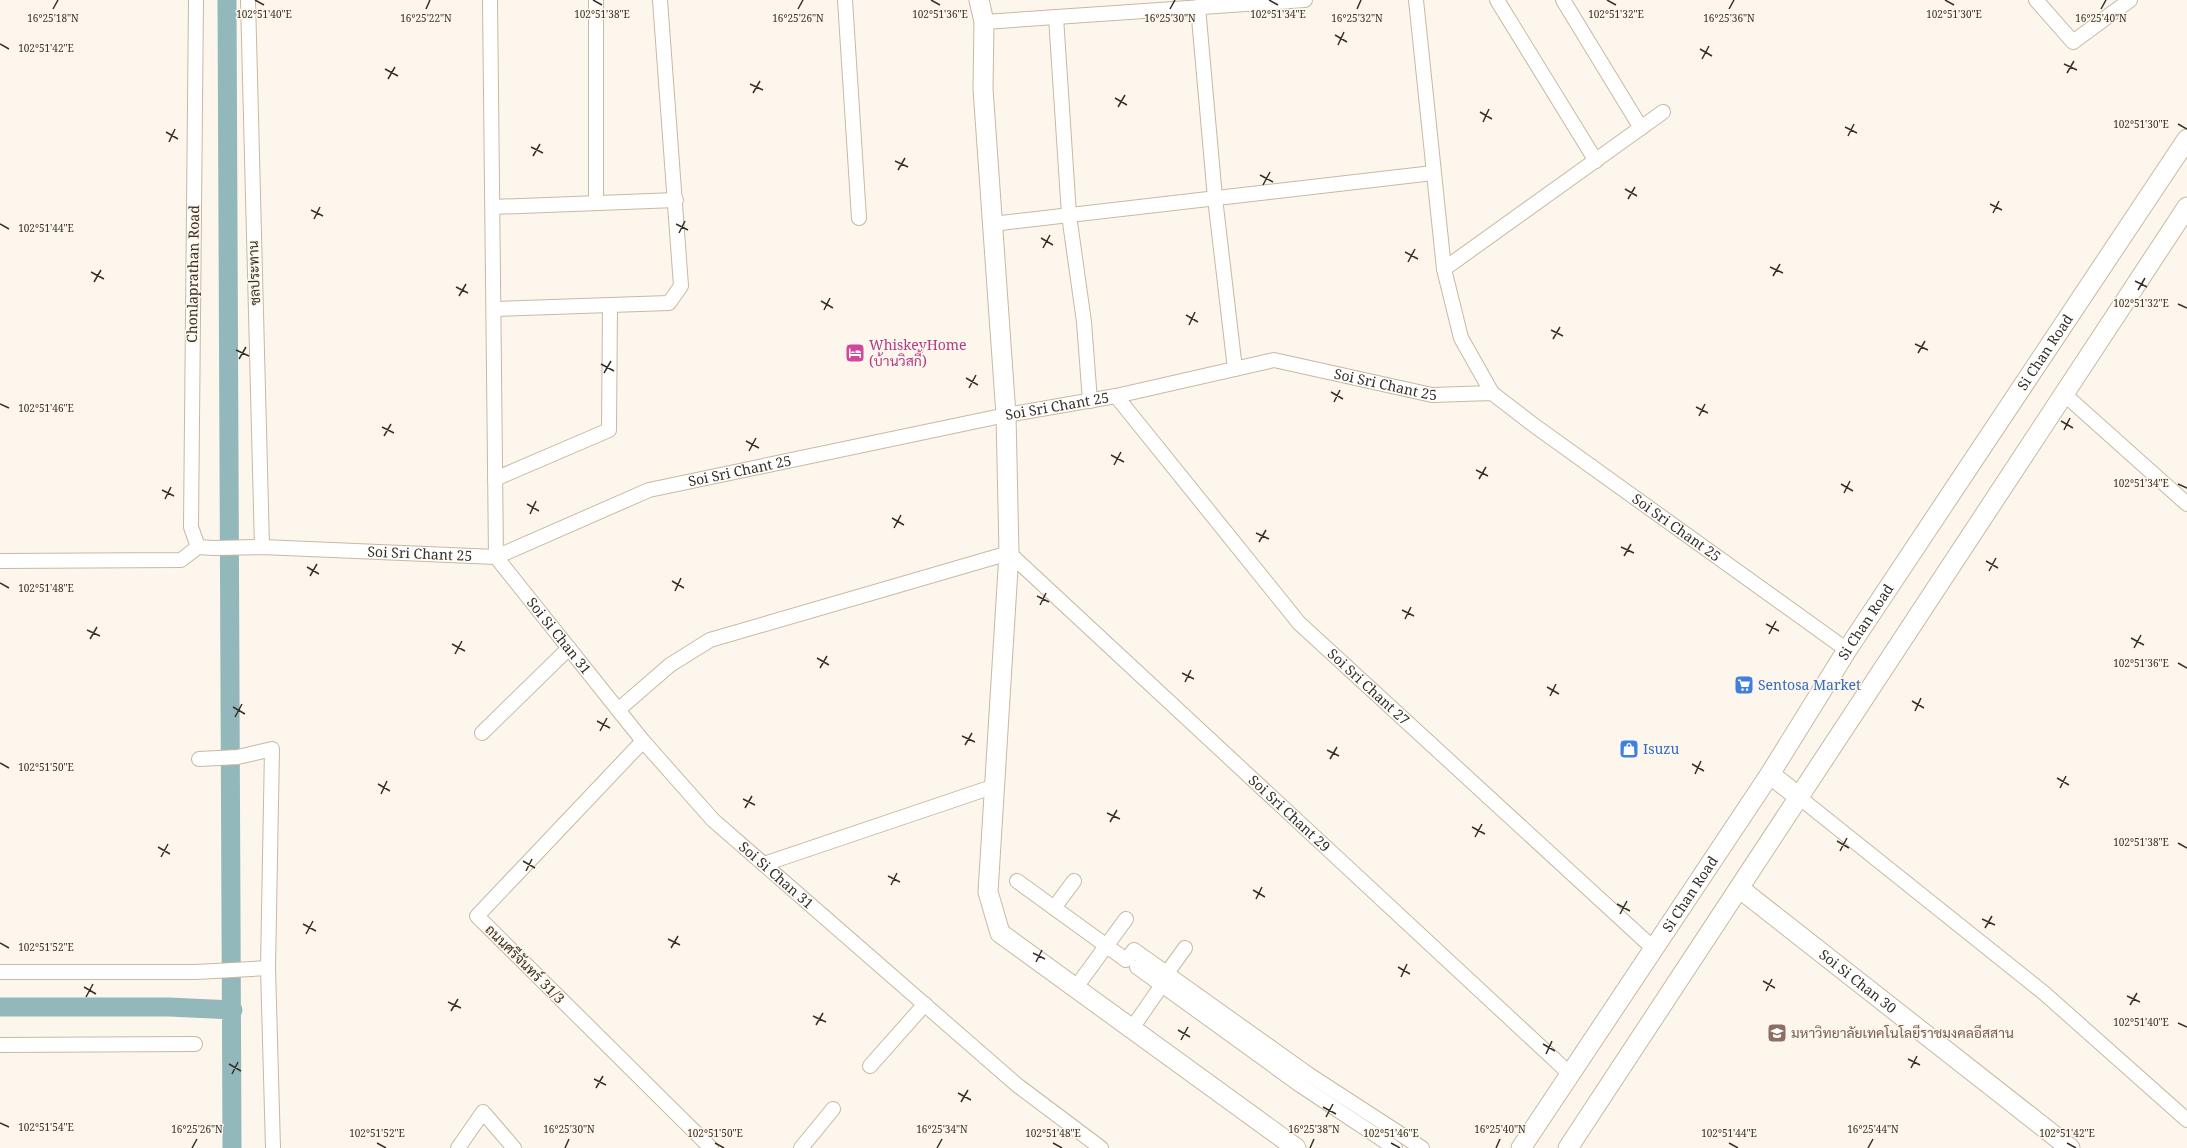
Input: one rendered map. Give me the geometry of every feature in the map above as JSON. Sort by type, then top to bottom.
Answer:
[{"type":"main road","points":[[980,0],[984,22],[982,89],[1006,416],[1009,553],[988,892],[1000,934],[1296,1148]]},
{"type":"main road","name":"Si Chan Road","points":[[1521,1148],[1652,948],[1770,774],[1847,650],[2187,139]]},
{"type":"main road","points":[[1568,1148],[1800,798],[2187,207]]},
{"type":"main road","points":[[1770,774],[1800,798]]},
{"type":"main road","name":"Soi Si Chan 30","points":[[1739,888],[2070,1148]]},
{"type":"street","name":"Chonlaprathan Road","points":[[196,0],[191,527],[198,547]]},
{"type":"street","name":"ชลประทาน","points":[[248,0],[262,546]]},
{"type":"street","points":[[490,0],[496,557]]},
{"type":"street","points":[[596,0],[596,203]]},
{"type":"street","points":[[494,309],[669,302],[681,286],[676,200],[660,0]]},
{"type":"street","points":[[845,0],[860,218]]},
{"type":"street","points":[[984,22],[1271,1],[1306,0]]},
{"type":"street","points":[[1416,0],[1444,269],[1460,338],[1492,393]]},
{"type":"street","points":[[1497,0],[1596,161]]},
{"type":"street","points":[[1563,0],[1640,128]]},
{"type":"street","points":[[2036,0],[2073,42],[2130,0]]},
{"type":"street","points":[[1198,7],[1215,198],[1235,369]]},
{"type":"street","points":[[1056,17],[1070,215],[1084,322],[1090,401]]},
{"type":"street","points":[[1444,269],[1663,112]]},
{"type":"street","points":[[992,224],[1434,173]]},
{"type":"street","points":[[493,207],[676,200]]},
{"type":"street","points":[[495,479],[609,430],[610,305]]},
{"type":"street","name":"Soi Sri Chant 25","points":[[198,547],[214,548],[262,546],[496,557],[649,490],[1006,416],[1116,396],[1274,360],[1432,394],[1492,393],[1535,426],[1847,650]]},
{"type":"street","points":[[2064,394],[2187,504]]},
{"type":"street","name":"Soi Sri Chant 27","points":[[1116,396],[1299,623],[1652,948]]},
{"type":"street","points":[[0,561],[182,560],[198,547]]},
{"type":"street","points":[[618,710],[670,665],[710,640],[1009,553]]},
{"type":"street","name":"Soi Sri Chant 29","points":[[1009,553],[1570,1074]]},
{"type":"street","name":"Soi Si Chan 31","points":[[496,557],[643,741],[713,820],[1017,1085],[1101,1148]]},
{"type":"street","points":[[482,733],[569,648]]},
{"type":"street","name":"ถนนศรีจันทร์ 31/3","points":[[643,741],[477,916],[711,1148]]},
{"type":"street","points":[[204,758],[238,758],[272,749],[268,968],[273,1148]]},
{"type":"street","points":[[764,864],[995,786]]},
{"type":"street","points":[[1800,798],[2044,993],[2187,1120]]},
{"type":"street","points":[[1017,881],[1126,960],[1134,950],[1164,979],[1300,1085],[1395,1148]]},
{"type":"street","points":[[1054,908],[1074,881]]},
{"type":"street","points":[[1082,979],[1126,919]]},
{"type":"street","points":[[1137,1021],[1185,948]]},
{"type":"street","points":[[1137,967],[1164,979],[1422,1148]]},
{"type":"street","points":[[0,972],[220,971],[268,968]]},
{"type":"street","points":[[870,1066],[925,1004]]},
{"type":"street","points":[[0,1045],[195,1044]]},
{"type":"street","points":[[801,1148],[833,1110]]},
{"type":"street","points":[[458,1148],[483,1112],[514,1148]]},
{"type":"waterway","points":[[227,0],[232,1148]]},
{"type":"waterway","points":[[0,1007],[169,1007],[233,1010]]},
{"type":"place","name":"WhiskeyHome (บ้านวิสกี้)","points":[[855,353]]},
{"type":"place","name":"Sentosa Market","points":[[1744,685]]},
{"type":"place","name":"Isuzu","points":[[1629,749]]},
{"type":"place","name":"มหาวิทยาลัยเทคโนโลยีราชมงคลอีสสาน","points":[[1777,1033]]}]
